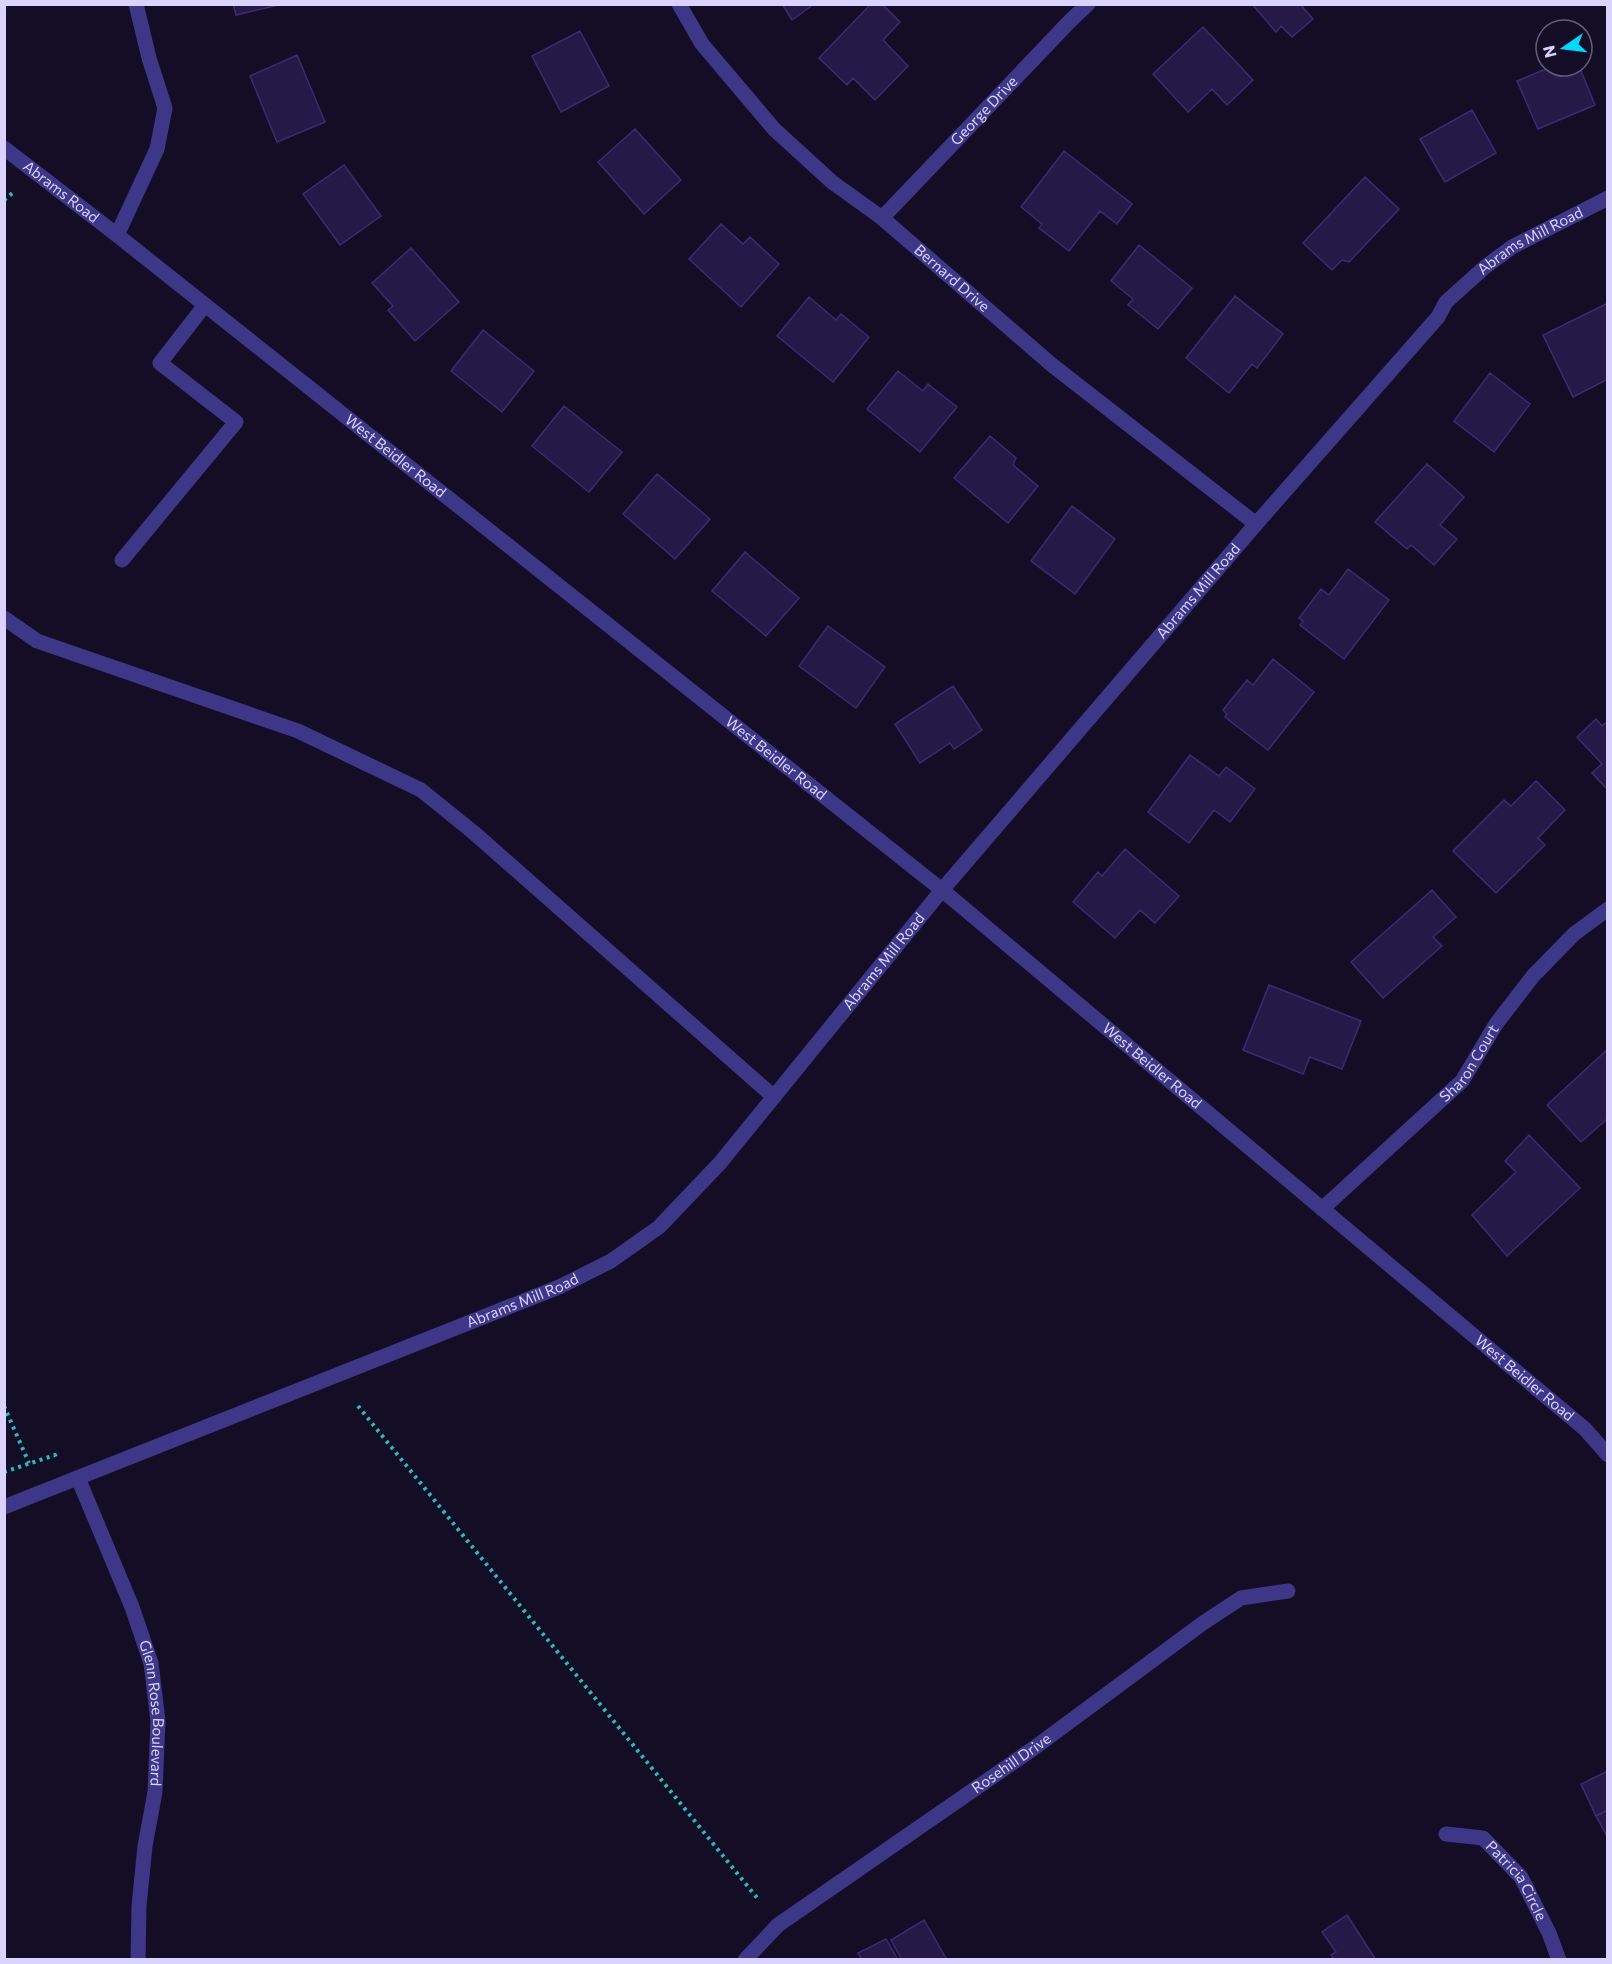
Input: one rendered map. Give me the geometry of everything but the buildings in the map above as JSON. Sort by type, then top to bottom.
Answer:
[{"type":"street","points":[[117,235],[157,149],[165,108],[149,58],[136,4]]},
{"type":"street","name":"Bernard Drive","points":[[679,4],[702,44],[774,129],[832,182],[882,218],[1052,365],[1256,524]]},
{"type":"street","name":"George Drive","points":[[882,218],[1088,4]]},
{"type":"street","name":"Abrams Road","points":[[4,148],[117,235]]},
{"type":"street","name":"Abrams Mill Road","points":[[4,1507],[559,1287],[611,1261],[659,1227],[720,1163],[942,890],[1256,524],[1432,324],[1446,302],[1485,267],[1512,247],[1608,198]]},
{"type":"street","name":"West Beidler Road","points":[[117,235],[942,890],[1586,1429],[1608,1455]]},
{"type":"street","points":[[122,560],[236,422],[160,363],[205,305]]},
{"type":"street","points":[[4,618],[37,641],[298,731],[421,790],[774,1097]]},
{"type":"street","name":"Sharon Court","points":[[1322,1209],[1462,1081],[1496,1024],[1533,976],[1574,934],[1608,909]]},
{"type":"street","name":"Glenn Rose Boulevard","points":[[78,1478],[132,1606],[151,1663],[158,1721],[156,1780],[145,1846],[139,1906],[138,1959]]},
{"type":"street","name":"Rosehill Drive","points":[[745,1959],[778,1925],[1034,1748],[1203,1623],[1241,1598],[1288,1592]]},
{"type":"street","name":"Patricia Circle","points":[[1446,1834],[1483,1838],[1521,1877],[1550,1933],[1559,1959]]},
{"type":"path","points":[[4,1406],[29,1463],[4,1472]]},
{"type":"path","points":[[358,1406],[758,1899]]}]
